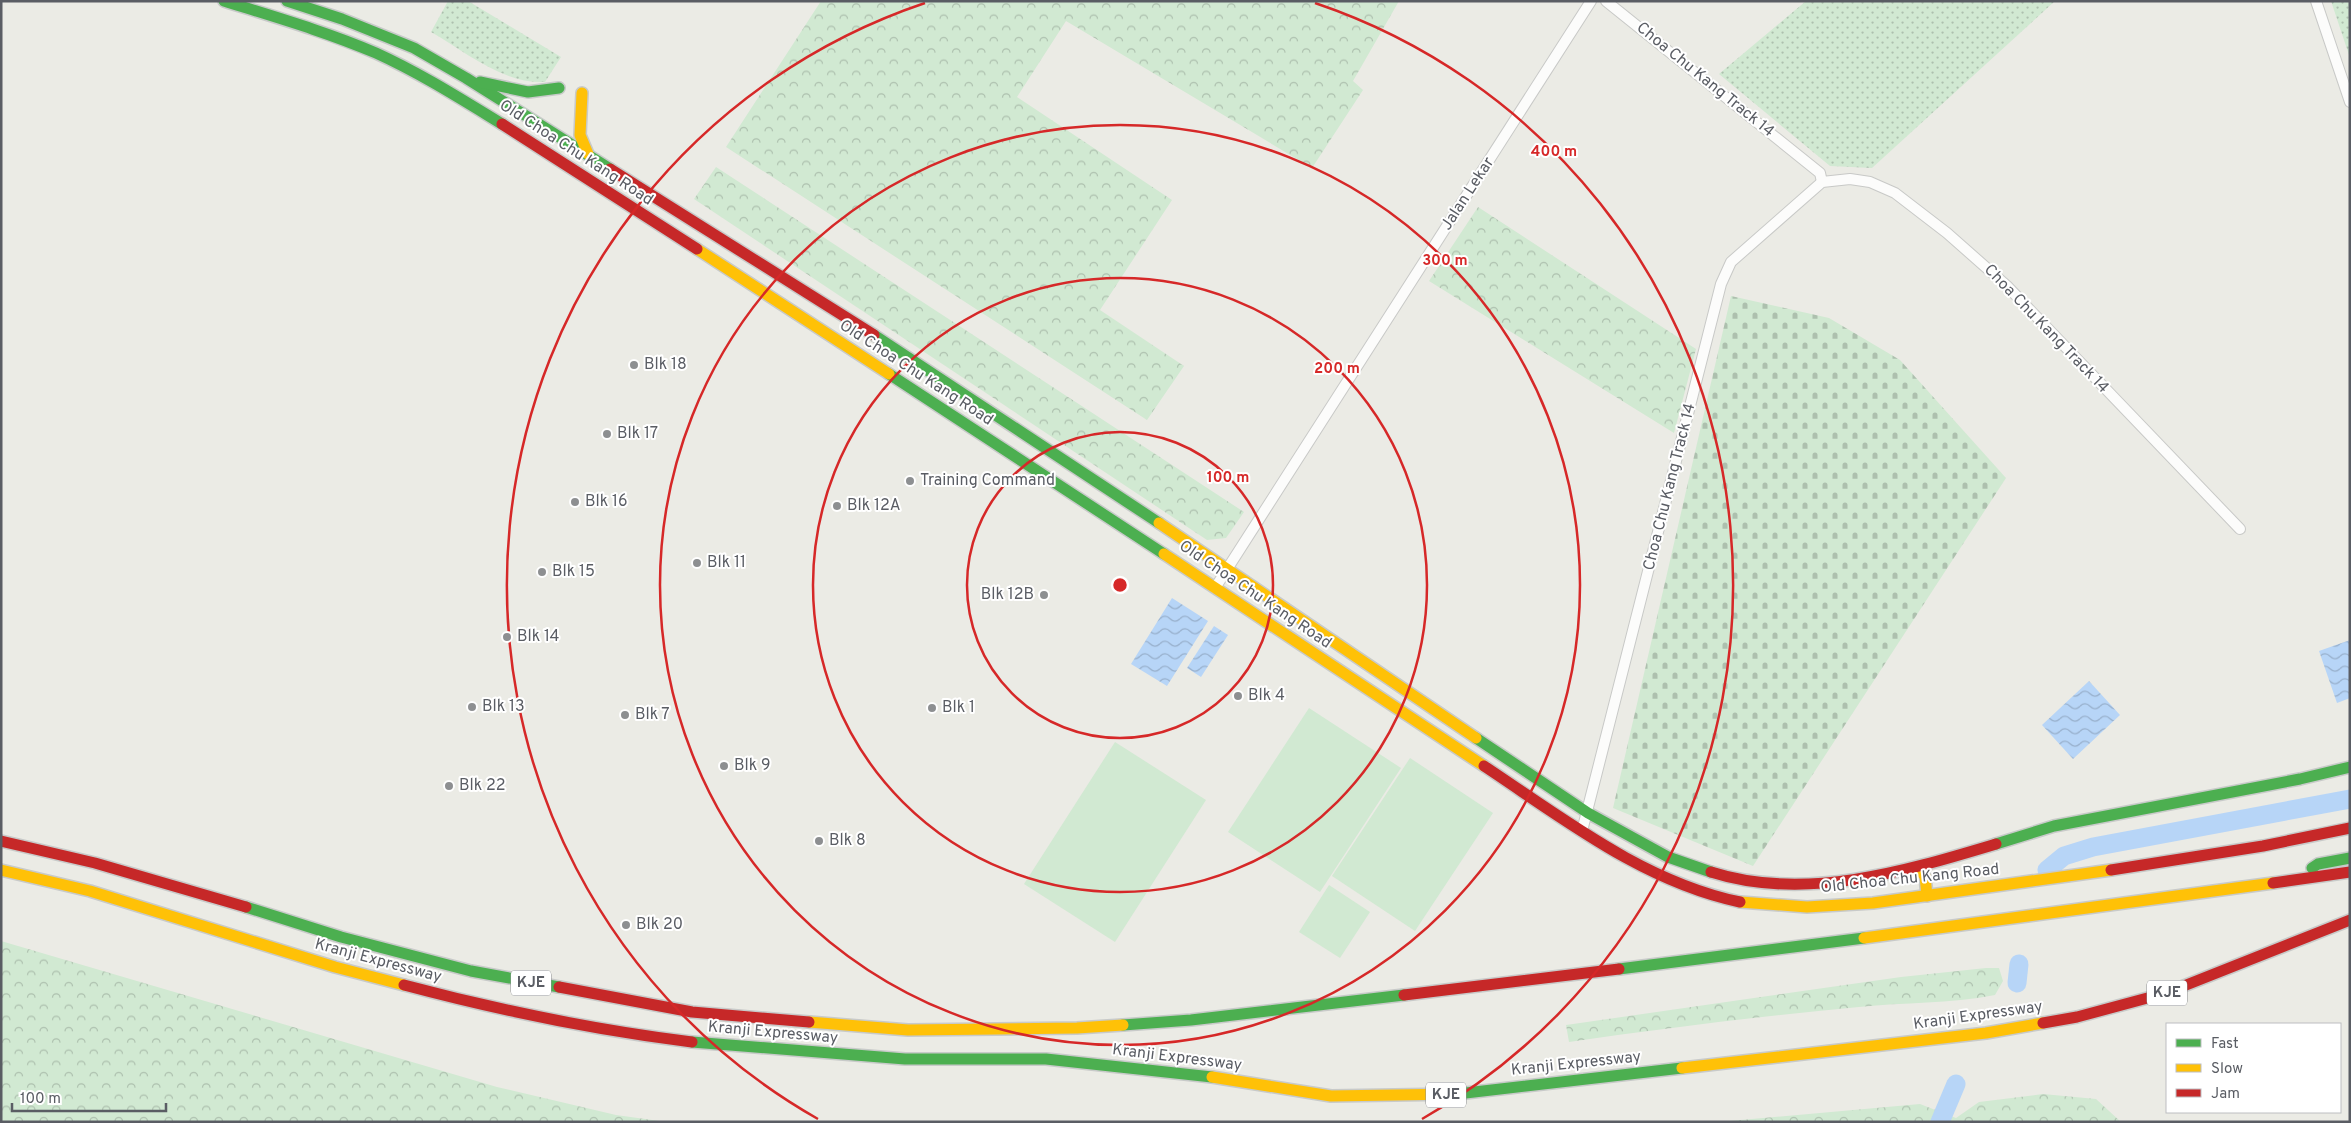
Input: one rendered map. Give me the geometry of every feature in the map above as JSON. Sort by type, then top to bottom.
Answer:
[{"type":"main road","name":"Old Choa Chu Kang Road","points":[[224,1],[332,36],[375,53],[417,73],[543,148],[1582,831],[1651,873],[1701,892],[1744,903],[1822,906],[1927,896],[2270,846],[2350,828]]},
{"type":"main road","name":"Old Choa Chu Kang Road","points":[[287,1],[342,19],[414,48],[466,78],[899,351],[1228,568],[1310,626],[1588,813],[1668,858],[1714,873],[1755,883],[1821,883],[1916,868],[2054,826],[2271,785],[2350,767]]},
{"type":"main road","points":[[466,78],[515,92],[541,93],[559,88]]},
{"type":"main road","points":[[582,93],[580,135],[588,154]]},
{"type":"main road","points":[[898,380],[894,363],[899,351]]},
{"type":"main road","name":"Kranji Expressway","points":[[1,841],[95,863],[211,896],[341,937],[471,971],[692,1012],[908,1030],[1077,1028],[1210,1018],[1769,951],[2350,872]]},
{"type":"main road","points":[[2297,879],[2318,864],[2350,858]]},
{"type":"main road","points":[[1916,868],[1926,875],[1928,880],[1927,896]]},
{"type":"main road","name":"Kranji Expressway","points":[[1,870],[90,891],[335,967],[468,1002],[583,1024],[690,1042],[797,1052],[905,1059],[1046,1060],[1205,1076],[1331,1096],[1448,1095],[1986,1033],[2077,1017],[2166,993],[2346,923]]},
{"type":"street","name":"Jalan Lekar","points":[[1215,588],[1591,1]]},
{"type":"street","name":"Choa Chu Kang Track 14","points":[[1606,1],[1820,173],[1822,182]]},
{"type":"street","points":[[2316,1],[2350,102]]},
{"type":"street","name":"Choa Chu Kang Track 14","points":[[1582,831],[1720,284],[1731,262],[1822,182],[1850,179],[1870,182],[1895,193],[1947,233],[2007,286],[2240,529]]},
{"type":"green space","points":[[448,1],[468,1],[561,57],[545,82],[514,78],[500,72],[471,57],[431,32]]},
{"type":"green space","points":[[821,1],[1399,1],[1353,81],[1363,90],[1312,168],[1066,21],[1017,97],[1172,200],[1100,310],[1184,366],[1147,420],[726,147]]},
{"type":"green space","points":[[1806,1],[2055,1],[1872,168],[1830,166],[1719,74]]},
{"type":"green space","points":[[2331,1],[2350,1],[2350,58]]},
{"type":"green space","points":[[716,167],[1244,512],[1226,538],[1207,540],[694,199]]},
{"type":"green space","points":[[1478,207],[1696,349],[1674,433],[1429,281]]},
{"type":"green space","points":[[1731,296],[1829,318],[1900,360],[2006,478],[1753,866],[1613,808]]},
{"type":"green space","points":[[1309,708],[1401,768],[1320,892],[1228,832]]},
{"type":"green space","points":[[1115,742],[1206,800],[1115,942],[1024,884]]},
{"type":"green space","points":[[1410,758],[1493,813],[1415,931],[1332,876]]},
{"type":"green space","points":[[1329,885],[1370,912],[1340,958],[1299,932]]},
{"type":"green space","points":[[1,941],[497,1087],[616,1115],[667,1122],[1,1122]]},
{"type":"green space","points":[[1999,968],[2003,981],[1995,995],[1978,998],[1786,1014],[1569,1042],[1566,1025],[1901,977]]},
{"type":"green space","points":[[2043,1094],[2096,1099],[2121,1122],[1718,1122],[1920,1104],[1956,1118],[1979,1102]]},
{"type":"water","points":[[1172,598],[1208,621],[1167,686],[1131,664]]},
{"type":"water","points":[[1214,626],[1228,635],[1201,677],[1187,668]]},
{"type":"water","points":[[2350,640],[2350,698],[2337,703],[2319,651]]},
{"type":"water","points":[[2089,681],[2120,715],[2073,759],[2042,725]]},
{"type":"waterway","points":[[2047,870],[2064,856],[2093,847],[2350,799]]},
{"type":"waterway","points":[[2017,983],[2019,964]]},
{"type":"waterway","points":[[1940,1122],[1956,1084]]},
{"type":"traffic: fast","points":[[224,1],[282,19],[376,53],[456,96],[502,124]]},
{"type":"traffic: fast","points":[[287,1],[342,19],[414,48],[466,78],[610,169]]},
{"type":"traffic: fast","points":[[480,82],[528,92],[559,88]]},
{"type":"traffic: fast","points":[[874,335],[1159,523]]},
{"type":"traffic: fast","points":[[889,374],[1164,554]]},
{"type":"traffic: fast","points":[[1476,738],[1588,813],[1668,857],[1711,872]]},
{"type":"traffic: fast","points":[[1996,844],[2054,826],[2300,779],[2350,767]]},
{"type":"traffic: fast","points":[[2312,868],[2318,864],[2350,858]]},
{"type":"traffic: fast","points":[[246,907],[341,937],[471,971],[559,987]]},
{"type":"traffic: fast","points":[[1619,969],[1864,938]]},
{"type":"traffic: fast","points":[[1123,1025],[1191,1020],[1404,995]]},
{"type":"traffic: fast","points":[[692,1042],[905,1059],[1046,1059],[1212,1077]]},
{"type":"traffic: fast","points":[[1457,1094],[1682,1068]]},
{"type":"traffic: slow","points":[[582,93],[580,135],[588,154]]},
{"type":"traffic: slow","points":[[697,249],[889,374]]},
{"type":"traffic: slow","points":[[1159,523],[1476,738]]},
{"type":"traffic: slow","points":[[1164,554],[1484,766]]},
{"type":"traffic: slow","points":[[1916,868],[1925,876],[1927,896]]},
{"type":"traffic: slow","points":[[1,870],[90,891],[335,967],[404,985]]},
{"type":"traffic: slow","points":[[1740,902],[1807,907],[1873,903],[2111,870]]},
{"type":"traffic: slow","points":[[1864,938],[2273,883]]},
{"type":"traffic: slow","points":[[809,1022],[908,1030],[1077,1028],[1123,1025]]},
{"type":"traffic: slow","points":[[1682,1068],[1986,1033],[2043,1023]]},
{"type":"traffic: slow","points":[[1212,1077],[1331,1096],[1457,1094]]},
{"type":"traffic: jam","points":[[502,124],[697,249]]},
{"type":"traffic: jam","points":[[610,169],[874,335]]},
{"type":"traffic: jam","points":[[1484,766],[1575,827],[1638,864],[1671,880],[1705,893],[1740,902]]},
{"type":"traffic: jam","points":[[2111,870],[2263,846],[2350,828]]},
{"type":"traffic: jam","points":[[1,841],[95,863],[246,907]]},
{"type":"traffic: jam","points":[[1711,872],[1747,881],[1783,884],[1819,883],[1891,873],[1996,844]]},
{"type":"traffic: jam","points":[[2273,883],[2350,872]]},
{"type":"traffic: jam","points":[[2043,1023],[2077,1017],[2166,993],[2350,920]]},
{"type":"traffic: jam","points":[[1404,995],[1619,969]]},
{"type":"traffic: jam","points":[[404,985],[475,1003],[547,1018],[619,1032],[692,1042]]},
{"type":"traffic: jam","points":[[559,987],[692,1012],[809,1022]]},
{"type":"place","name":"Blk 18","points":[[634,365]]},
{"type":"place","name":"Blk 17","points":[[607,434]]},
{"type":"place","name":"Training Command","points":[[910,481]]},
{"type":"place","name":"Blk 16","points":[[575,502]]},
{"type":"place","name":"Blk 12A","points":[[837,506]]},
{"type":"place","name":"Blk 11","points":[[697,563]]},
{"type":"place","name":"Blk 15","points":[[542,572]]},
{"type":"place","name":"Blk 12B","points":[[1044,595]]},
{"type":"place","name":"Blk 14","points":[[507,637]]},
{"type":"place","name":"Blk 4","points":[[1238,696]]},
{"type":"place","name":"Blk 13","points":[[472,707]]},
{"type":"place","name":"Blk 1","points":[[932,708]]},
{"type":"place","name":"Blk 7","points":[[625,715]]},
{"type":"place","name":"Blk 9","points":[[724,766]]},
{"type":"place","name":"Blk 22","points":[[449,786]]},
{"type":"place","name":"Blk 8","points":[[819,841]]},
{"type":"place","name":"Blk 20","points":[[626,925]]}]
